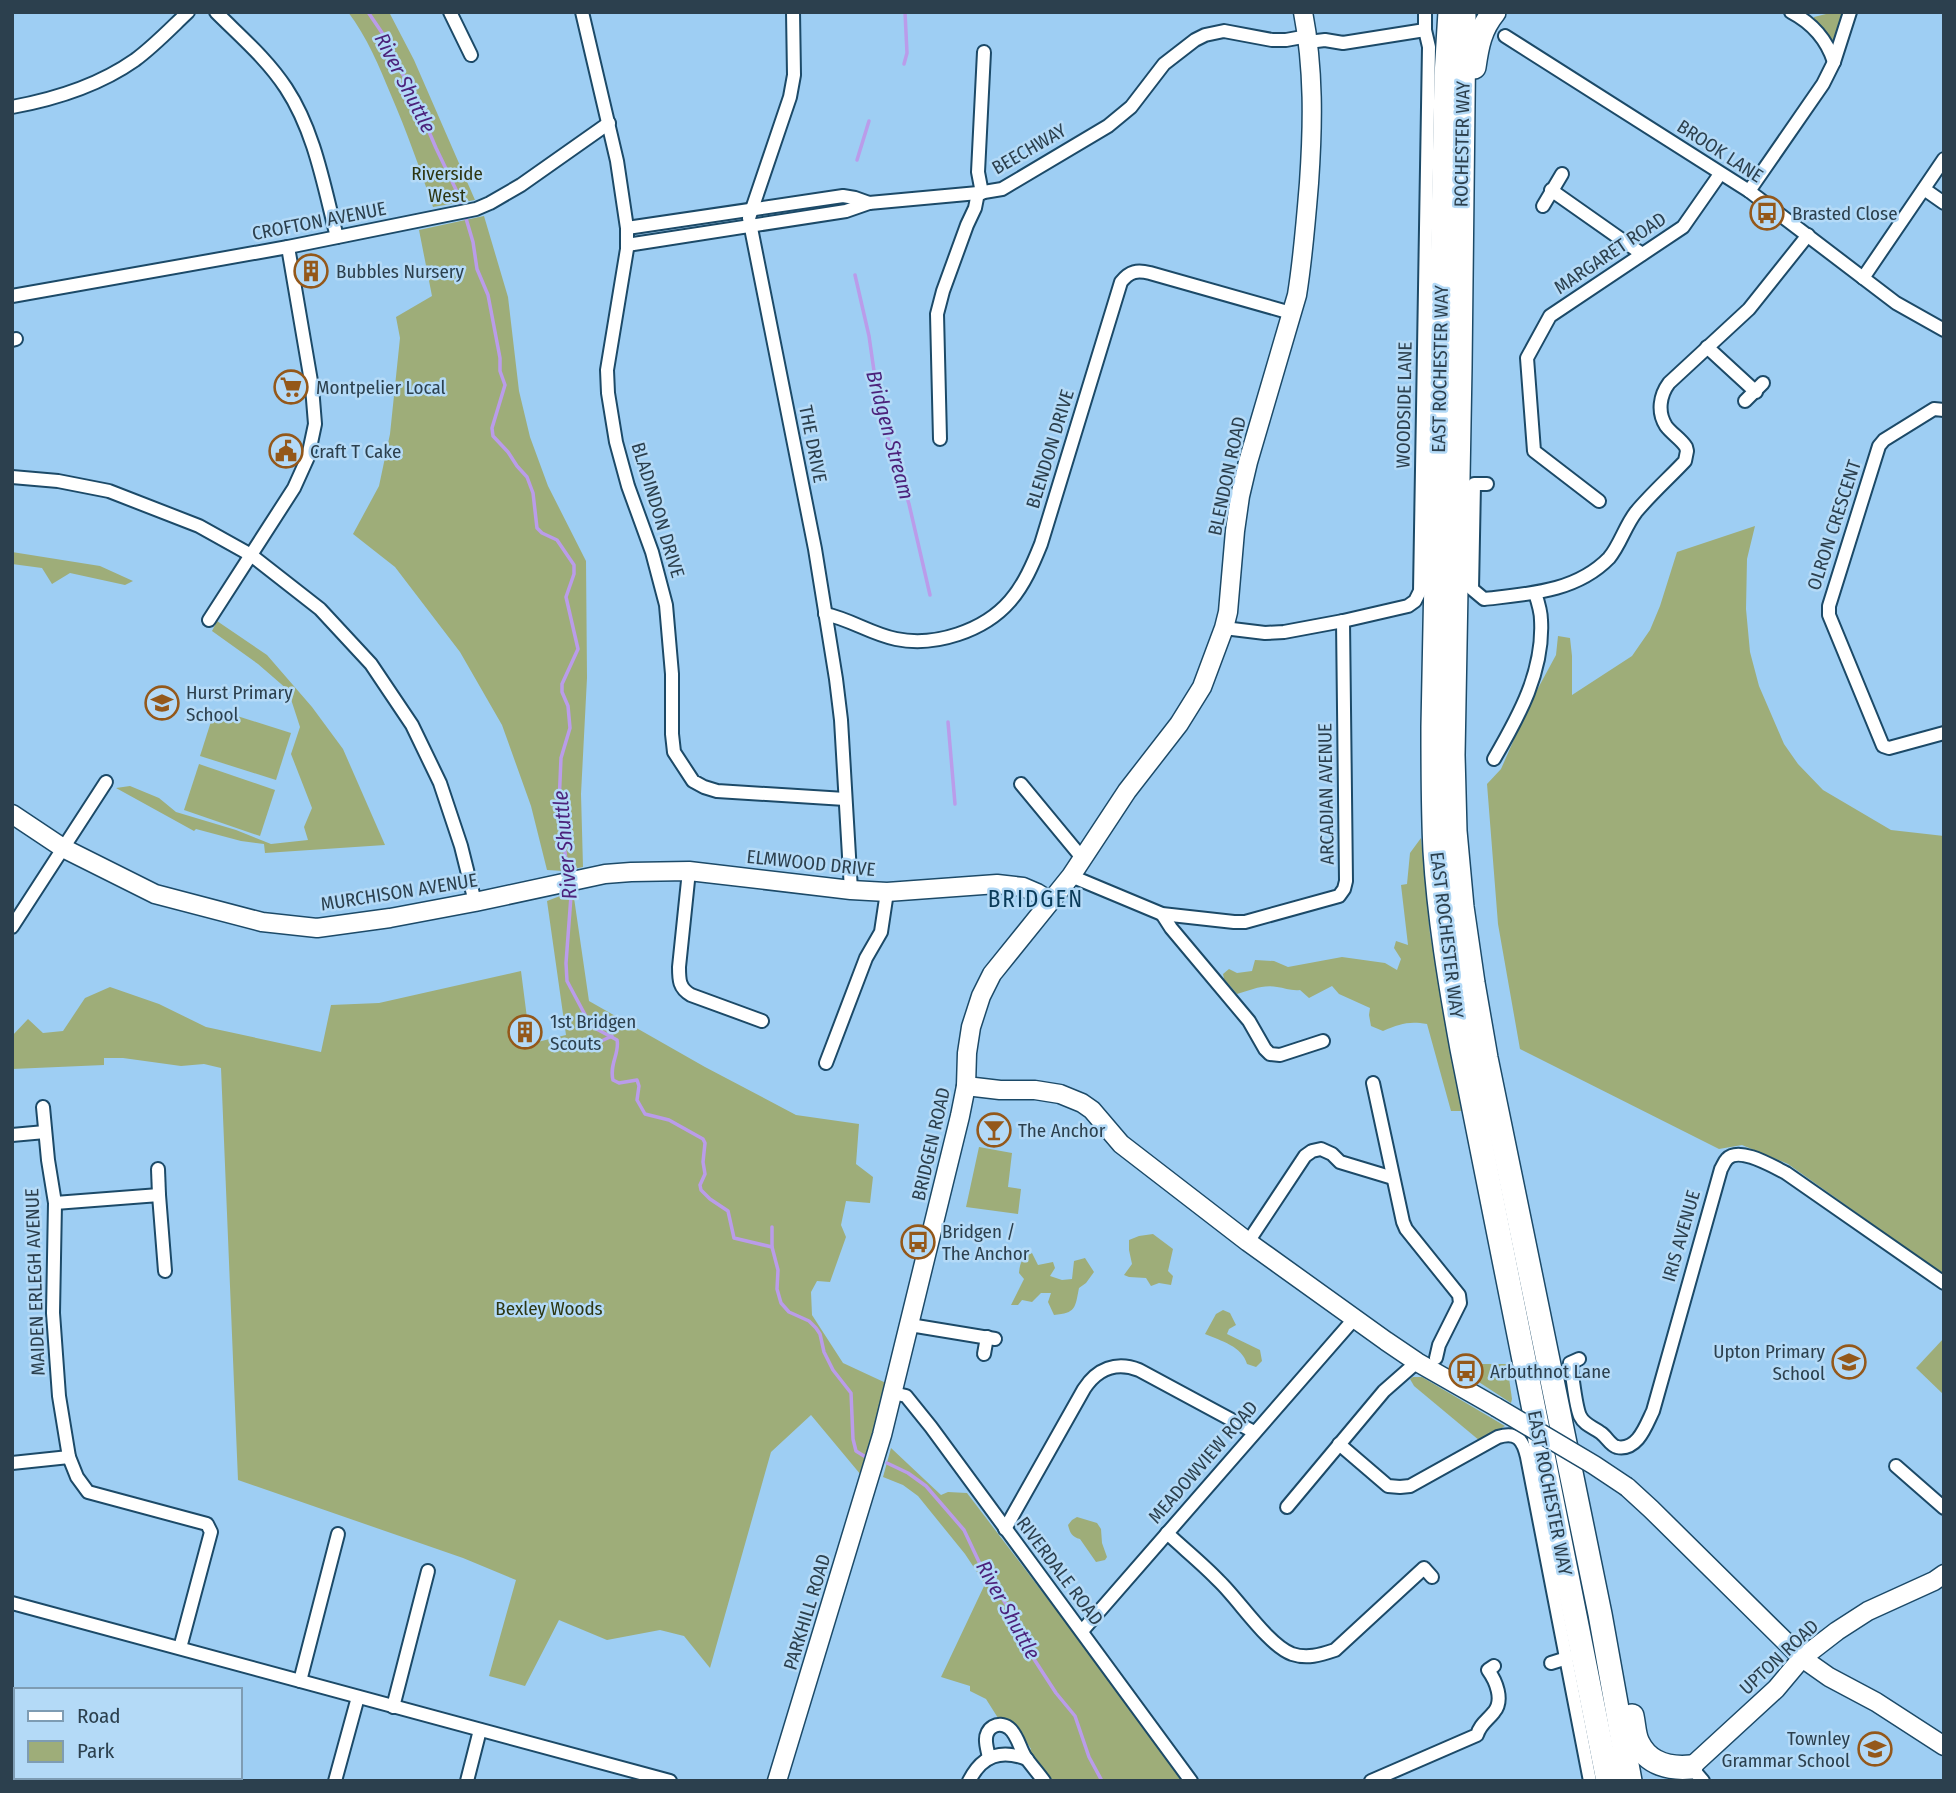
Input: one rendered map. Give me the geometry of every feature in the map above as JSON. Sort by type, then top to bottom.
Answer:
[{"type":"highway","points":[[1442,12],[1446,75]]},
{"type":"highway","name":"ROCHESTER WAY","points":[[1446,75],[1450,12]]},
{"type":"highway","name":"ROCHESTER WAY","points":[[1460,276],[1464,12]]},
{"type":"highway","points":[[1460,276],[1469,229],[1472,80],[1478,41],[1494,12]]},
{"type":"highway","name":"EAST ROCHESTER WAY","points":[[1446,75],[1433,727],[1433,811],[1439,895],[1448,972],[1462,1049],[1608,1781]]},
{"type":"highway","name":"EAST ROCHESTER WAY","points":[[1460,276],[1453,755],[1455,831],[1462,907],[1489,1072],[1600,1614],[1630,1781]]},
{"type":"highway","points":[[1600,1614],[1617,1650],[1637,1742],[1654,1760],[1691,1776]]},
{"type":"street","points":[[12,107],[66,95],[105,78],[135,60],[188,12]]},
{"type":"street","points":[[216,12],[267,63],[288,90],[308,130],[337,237]]},
{"type":"street","points":[[450,12],[471,55]]},
{"type":"street","name":"BLADINDON DRIVE","points":[[582,12],[609,123],[623,192],[627,228],[627,245],[607,370],[608,393],[616,442],[628,486],[652,552],[666,606],[672,674],[674,752],[693,781],[704,787],[845,799]]},
{"type":"street","name":"THE DRIVE","points":[[793,12],[794,75],[790,97],[751,209],[750,227],[815,550],[836,679],[851,890]]},
{"type":"street","name":"BLENDON ROAD","points":[[1050,901],[1071,876],[1127,791],[1192,705],[1202,687],[1224,628],[1240,496],[1300,273],[1310,164],[1312,100],[1308,39],[1303,12]]},
{"type":"street","name":"WOODSIDE LANE","points":[[1224,628],[1265,633],[1343,621],[1408,606],[1415,601],[1420,591],[1429,73],[1425,12]]},
{"type":"street","points":[[1792,13],[1808,12]]},
{"type":"street","points":[[1749,191],[1823,84],[1834,62],[1850,12]]},
{"type":"street","points":[[1792,13],[1821,34],[1834,62]]},
{"type":"street","name":"BEECHWAY","points":[[940,439],[937,314],[980,193],[1002,189],[1108,126],[1131,107],[1164,64],[1205,35],[1224,31],[1272,40],[1308,39],[1343,43],[1425,30]]},
{"type":"street","name":"BROOK LANE","points":[[1505,36],[1749,191],[1896,303],[1944,330]]},
{"type":"street","points":[[627,245],[846,211],[869,204],[980,193],[978,172],[984,52]]},
{"type":"street","name":"CROFTON AVENUE","points":[[12,296],[288,247],[482,208],[521,185],[609,123]]},
{"type":"street","points":[[1863,278],[1944,159]]},
{"type":"street","points":[[1543,206],[1562,174]]},
{"type":"street","name":"MARGARET ROAD","points":[[1599,501],[1534,451],[1527,358],[1550,316],[1683,227],[1720,174]]},
{"type":"street","points":[[1924,189],[1944,203]]},
{"type":"street","points":[[1551,190],[1642,254]]},
{"type":"street","points":[[627,228],[843,196],[869,204]]},
{"type":"street","points":[[1488,484],[1474,484],[1472,589],[1484,598],[1535,593],[1558,588],[1590,575],[1611,556],[1636,512],[1685,461],[1686,447],[1664,422],[1661,397],[1669,383],[1749,309],[1808,235]]},
{"type":"street","points":[[209,620],[294,488],[308,457],[315,424],[312,387],[288,247]]},
{"type":"street","name":"BLENDON DRIVE","points":[[825,614],[884,636],[913,641],[938,639],[964,632],[998,613],[1010,601],[1022,584],[1041,544],[1121,282],[1127,275],[1140,271],[1150,273],[1291,313]]},
{"type":"street","points":[[1707,347],[1760,388],[1745,401]]},
{"type":"street","name":"OLRON CRESCENT","points":[[1944,410],[1934,409],[1884,440],[1879,446],[1829,606],[1829,615],[1883,746],[1889,748],[1944,733]]},
{"type":"street","points":[[12,477],[58,481],[109,491],[199,526],[251,555],[320,609],[371,664],[412,725],[440,783],[461,846],[475,902]]},
{"type":"street","points":[[1494,759],[1517,718],[1540,653],[1541,618],[1535,593]]},
{"type":"street","name":"ARCADIAN AVENUE","points":[[1071,876],[1162,914],[1234,922],[1245,922],[1339,896],[1344,890],[1346,867],[1343,621]]},
{"type":"street","points":[[12,927],[106,782]]},
{"type":"street","points":[[1021,784],[1083,859]]},
{"type":"street","name":"MURCHISON AVENUE","points":[[12,814],[63,848],[155,894],[262,922],[317,928],[390,918],[565,882]]},
{"type":"street","points":[[689,871],[679,967],[681,986],[691,995],[762,1021]]},
{"type":"street","name":"ELMWOOD DRIVE","points":[[565,882],[605,874],[689,871],[887,892],[997,884],[1023,887],[1050,901]]},
{"type":"street","points":[[826,1063],[866,958],[881,932],[887,892]]},
{"type":"street","name":"BRIDGEN ROAD","points":[[876,1455],[960,1116],[966,1086],[971,1027],[981,996],[1000,964],[1050,901]]},
{"type":"street","points":[[1162,914],[1250,1021],[1268,1052],[1280,1055],[1324,1041]]},
{"type":"street","points":[[1373,1083],[1406,1229],[1459,1296],[1460,1303],[1439,1345],[1436,1358]]},
{"type":"street","points":[[966,1086],[1060,1094],[1082,1103],[1092,1110],[1121,1144],[1354,1319],[1417,1362],[1594,1465],[1627,1488],[1802,1658],[1944,1746]]},
{"type":"street","name":"MAIDEN ERLEGH AVENUE","points":[[43,1107],[55,1203],[54,1331],[69,1457],[76,1477],[88,1492],[207,1524],[211,1532],[180,1648]]},
{"type":"street","points":[[12,1135],[45,1132]]},
{"type":"street","points":[[1248,1242],[1305,1156],[1312,1151],[1321,1149],[1340,1162],[1393,1178]]},
{"type":"street","name":"IRIS AVENUE","points":[[1579,1359],[1570,1363],[1580,1417],[1587,1426],[1601,1433],[1609,1443],[1617,1447],[1629,1446],[1641,1436],[1653,1411],[1721,1169],[1727,1158],[1739,1153],[1786,1173],[1944,1283]]},
{"type":"street","points":[[158,1170],[165,1271]]},
{"type":"street","points":[[55,1203],[159,1195]]},
{"type":"street","name":"MEADOWVIEW ROAD","points":[[1082,1631],[1354,1319]]},
{"type":"street","points":[[910,1325],[991,1338],[984,1354]]},
{"type":"street","points":[[1287,1507],[1384,1391],[1417,1362]]},
{"type":"street","points":[[1005,1529],[1084,1389],[1103,1369],[1122,1366],[1139,1370],[1254,1432]]},
{"type":"street","name":"RIVERDALE ROAD","points":[[893,1393],[906,1396],[1191,1781]]},
{"type":"street","points":[[1339,1444],[1388,1486],[1400,1488],[1410,1486],[1498,1437],[1506,1434],[1521,1439],[1525,1446],[1590,1781]]},
{"type":"street","name":"PARKHILL ROAD","points":[[777,1781],[876,1455]]},
{"type":"street","points":[[12,1463],[69,1457]]},
{"type":"street","points":[[1896,1466],[1944,1508]]},
{"type":"street","points":[[1167,1533],[1220,1581],[1278,1646],[1290,1653],[1306,1657],[1335,1650],[1424,1568]]},
{"type":"street","points":[[300,1681],[338,1534]]},
{"type":"street","points":[[393,1707],[428,1571]]},
{"type":"street","name":"UPTON ROAD","points":[[1691,1776],[1776,1689],[1802,1658],[1868,1611],[1944,1574]]},
{"type":"street","points":[[12,1602],[670,1781]]},
{"type":"street","points":[[1551,1662],[1567,1658]]},
{"type":"street","points":[[1371,1781],[1478,1735],[1479,1726],[1495,1710],[1499,1700],[1488,1670]]},
{"type":"street","points":[[335,1781],[358,1697]]},
{"type":"street","points":[[989,1758],[985,1738],[992,1727],[998,1724],[1010,1729],[1027,1759],[1044,1781]]},
{"type":"street","points":[[467,1781],[480,1730]]},
{"type":"street","points":[[969,1781],[974,1770],[989,1758],[1006,1754],[1027,1759]]},
{"type":"green space","name":"Riverside West","points":[[348,12],[389,12],[414,60],[475,200],[433,207],[382,73]]},
{"type":"green space","points":[[1847,12],[1833,44],[1813,21],[1814,17]]},
{"type":"green space","points":[[484,216],[508,297],[519,391],[530,437],[548,486],[586,561],[587,678],[581,794],[583,867],[564,871],[547,870],[531,806],[502,725],[460,652],[395,567],[353,534],[379,486],[390,434],[400,338],[396,317],[432,296],[419,230]]},
{"type":"green space","points":[[1755,526],[1747,559],[1746,609],[1750,652],[1759,686],[1784,744],[1798,764],[1823,790],[1891,830],[1944,836],[1944,1275],[1788,1164],[1742,1145],[1719,1149],[1520,1049],[1498,924],[1487,784],[1501,769],[1530,703],[1556,655],[1558,636],[1570,638],[1572,695],[1632,656],[1650,630],[1677,552]]},
{"type":"green space","points":[[12,552],[100,566],[133,581],[125,585],[70,573],[52,584],[42,568],[12,564]]},
{"type":"green space","points":[[217,621],[267,655],[312,707],[343,749],[385,845],[265,853],[264,844],[196,829],[194,831],[116,788],[130,786],[159,798],[176,812],[271,844],[308,840],[304,827],[312,808],[291,754],[300,727],[288,690],[258,664],[212,631]]},
{"type":"green space","points":[[215,709],[291,733],[276,780],[200,756]]},
{"type":"green space","points":[[199,764],[275,790],[260,836],[184,810]]},
{"type":"green space","points":[[1421,838],[1430,934],[1465,1111],[1451,1111],[1427,1024],[1404,1024],[1383,1031],[1371,1026],[1370,1008],[1339,994],[1332,986],[1309,998],[1300,990],[1272,986],[1237,994],[1223,974],[1229,969],[1237,973],[1252,971],[1255,960],[1274,961],[1288,967],[1342,957],[1385,963],[1397,970],[1401,959],[1394,948],[1396,941],[1408,945],[1401,885],[1407,884],[1410,853]]},
{"type":"green space","name":"Bexley Woods","points":[[573,891],[589,1001],[796,1115],[859,1124],[856,1164],[873,1177],[870,1203],[846,1201],[841,1225],[846,1237],[830,1282],[817,1281],[811,1292],[812,1315],[843,1363],[886,1383],[861,1475],[811,1415],[771,1452],[710,1668],[684,1636],[660,1630],[607,1640],[559,1620],[525,1686],[489,1676],[516,1580],[463,1558],[238,1480],[221,1068],[204,1064],[181,1066],[104,1058],[104,1065],[12,1069],[12,1036],[28,1019],[43,1033],[63,1031],[85,998],[110,987],[159,1004],[206,1027],[321,1052],[331,1005],[379,1003],[521,971],[527,1018],[511,1022],[517,1047],[566,1035],[547,901]]},
{"type":"green space","points":[[979,1147],[1012,1153],[1008,1187],[1021,1189],[1018,1214],[966,1207]]},
{"type":"green space","points":[[1153,1234],[1173,1249],[1168,1271],[1173,1276],[1171,1285],[1159,1283],[1151,1286],[1146,1278],[1124,1275],[1132,1264],[1129,1240]]},
{"type":"green space","points":[[1032,1253],[1038,1265],[1053,1262],[1055,1268],[1050,1276],[1062,1280],[1072,1279],[1074,1261],[1085,1258],[1094,1272],[1079,1288],[1071,1311],[1054,1315],[1048,1302],[1051,1293],[1041,1293],[1032,1302],[1022,1300],[1018,1305],[1011,1305],[1024,1279],[1019,1273],[1021,1263]]},
{"type":"green space","points":[[1223,1310],[1230,1313],[1236,1325],[1229,1329],[1227,1334],[1260,1350],[1262,1361],[1256,1367],[1247,1364],[1236,1348],[1205,1334],[1216,1314]]},
{"type":"green space","points":[[1944,1338],[1944,1395],[1916,1368]]},
{"type":"green space","points":[[1475,1364],[1507,1364],[1511,1403],[1465,1373],[1465,1367]]},
{"type":"green space","points":[[1422,1377],[1505,1426],[1480,1441],[1414,1386],[1410,1379]]},
{"type":"green space","points":[[891,1448],[941,1495],[948,1492],[967,1493],[1050,1602],[1053,1601],[1186,1781],[1051,1781],[1014,1725],[998,1718],[986,1699],[970,1691],[970,1686],[941,1677],[985,1584],[965,1554],[918,1496],[903,1485],[883,1477]]},
{"type":"green space","points":[[1077,1517],[1097,1523],[1101,1529],[1107,1557],[1105,1560],[1096,1562],[1080,1539],[1072,1534],[1068,1525]]},
{"type":"waterway","name":"River Shuttle","points":[[368,12],[391,46],[396,63],[408,83],[460,198],[462,208]]},
{"type":"waterway","name":"Bridgen Stream","points":[[904,64],[907,53],[905,12]]},
{"type":"waterway","name":"Bridgen Stream","points":[[857,160],[869,121]]},
{"type":"waterway","name":"River Shuttle","points":[[465,215],[477,269],[488,295],[500,371],[505,385],[492,428],[493,436],[527,477],[533,493],[537,528],[557,540],[574,565],[574,574],[566,597],[578,649],[562,684],[570,728],[561,758],[559,804],[568,877]]},
{"type":"waterway","name":"Bridgen Stream","points":[[855,275],[869,336],[880,413],[909,504],[930,595]]},
{"type":"waterway","name":"Bridgen Stream","points":[[948,722],[955,804]]},
{"type":"waterway","name":"River Shuttle","points":[[569,888],[571,896],[567,981],[591,1026],[617,1040],[613,1080],[619,1083],[637,1080],[637,1100],[645,1114],[669,1120],[703,1139],[705,1174],[700,1185],[701,1190],[728,1211],[734,1238],[772,1247]]},
{"type":"waterway","points":[[595,1044],[612,1036]]},
{"type":"waterway","name":"River Shuttle","points":[[772,1227],[772,1247],[778,1270],[777,1289],[781,1303],[789,1312],[809,1321],[820,1334],[824,1352],[833,1370],[851,1393],[853,1439],[856,1451],[864,1456]]},
{"type":"waterway","name":"River Shuttle","points":[[887,1463],[926,1486],[964,1530],[980,1564],[1019,1624],[1032,1656],[1075,1716],[1089,1757],[1102,1781]]},
{"type":"place","name":"Brasted Close","points":[[1767,213]]},
{"type":"place","name":"Bubbles Nursery","points":[[311,271]]},
{"type":"place","name":"Montpelier Local","points":[[291,387]]},
{"type":"place","name":"Craft T Cake","points":[[286,451]]},
{"type":"place","name":"Hurst Primary School","points":[[162,703]]},
{"type":"place","name":"1st Bridgen Scouts","points":[[525,1032]]},
{"type":"place","name":"The Anchor","points":[[994,1130]]},
{"type":"place","name":"Bridgen / The Anchor","points":[[918,1242]]},
{"type":"place","name":"Upton Primary School","points":[[1849,1362]]},
{"type":"place","name":"Arbuthnot Lane","points":[[1466,1371]]},
{"type":"place","name":"Townley Grammar School","points":[[1875,1749]]},
{"type":"district","name":"BRIDGEN","points":[[1036,899]]}]
